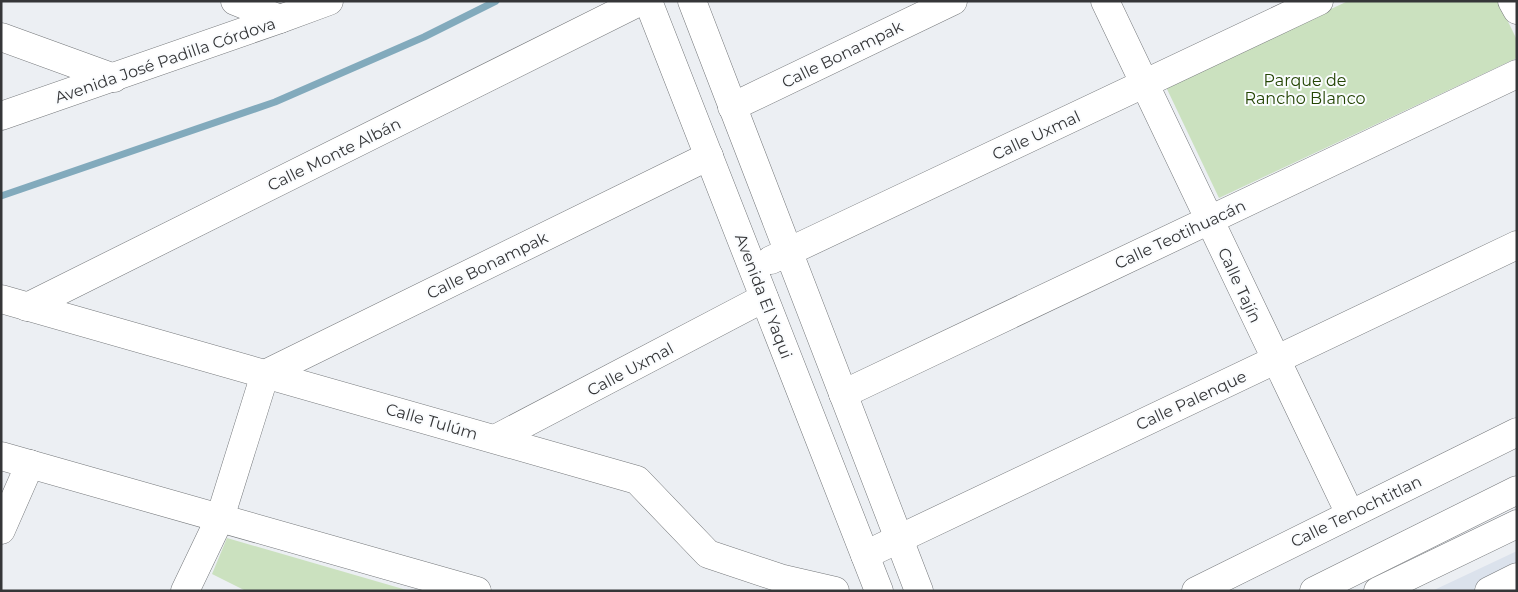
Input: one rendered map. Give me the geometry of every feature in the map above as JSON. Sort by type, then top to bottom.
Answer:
[{"type":"street","points":[[235,1],[280,19]]},
{"type":"street","name":"Avenida José Padilla Córdova","points":[[1,116],[114,78],[329,1]]},
{"type":"street","name":"Calle Monte Albán","points":[[27,306],[641,1]]},
{"type":"street","name":"Avenida El Yaqui","points":[[648,1],[879,591]]},
{"type":"street","points":[[692,1],[919,591]]},
{"type":"street","name":"Calle Bonampak","points":[[732,107],[953,1]]},
{"type":"street","name":"Calle Tajín","points":[[1105,1],[1350,514]]},
{"type":"street","name":"Calle Uxmal","points":[[753,269],[1319,1]]},
{"type":"street","points":[[1512,1],[1517,10]]},
{"type":"street","points":[[1,37],[114,78]]},
{"type":"street","name":"Calle Teotihuacán","points":[[843,394],[1517,74]]},
{"type":"street","name":"Calle Bonampak","points":[[265,374],[709,156]]},
{"type":"street","name":"Calle Palenque","points":[[865,555],[1517,245]]},
{"type":"street","name":"Calle Uxmal","points":[[495,439],[764,298]]},
{"type":"street","name":"Calle Tulúm","points":[[1,299],[637,480],[708,554],[771,585],[835,591]]},
{"type":"street","points":[[184,591],[220,518],[265,374]]},
{"type":"street","name":"Calle Tenochtitlan","points":[[1196,591],[1517,432]]},
{"type":"street","points":[[1,456],[477,591]]},
{"type":"street","points":[[1,530],[30,464]]},
{"type":"street","points":[[1314,591],[1517,490]]},
{"type":"street","points":[[1378,591],[1517,524]]},
{"type":"street","points":[[1489,591],[1517,577]]},
{"type":"shaded area","points":[[1517,551],[1517,591],[1432,591]]},
{"type":"green space","name":"Parque de Rancho Blanco","points":[[1348,1],[1498,1],[1517,40],[1517,58],[1219,198],[1166,87]]},
{"type":"green space","points":[[227,538],[410,591],[246,591],[212,574]]},
{"type":"waterway","points":[[1,196],[275,102],[424,37],[496,1]]}]
